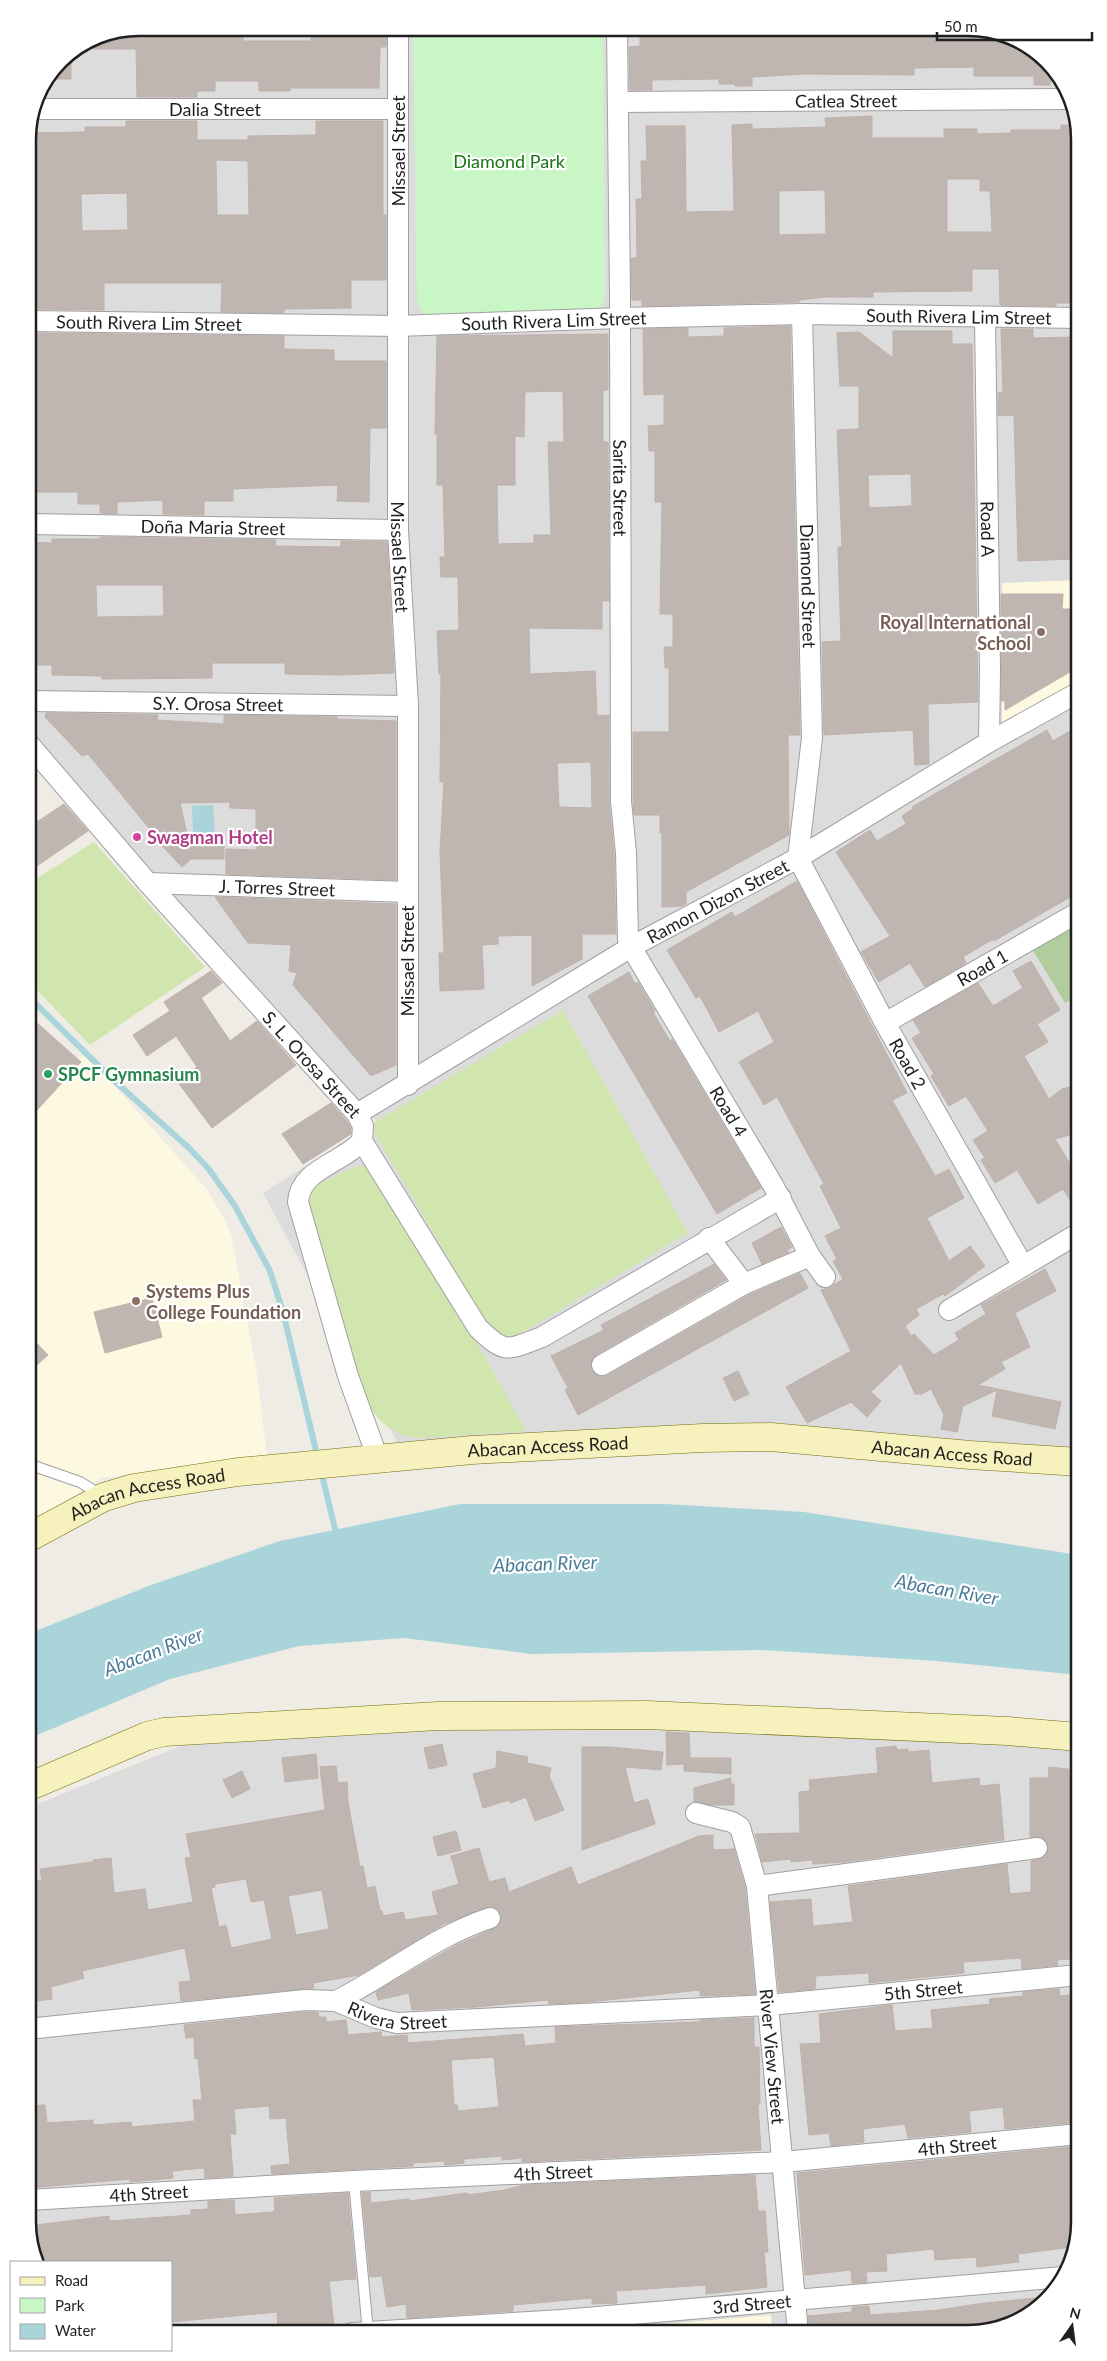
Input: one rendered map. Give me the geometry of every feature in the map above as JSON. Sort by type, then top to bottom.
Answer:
[{"type":"street","name":"Missael Street","points":[[398,36],[398,530],[408,706],[408,1085]]},
{"type":"street","name":"Sarita Street","points":[[617,36],[621,801],[626,853],[628,933],[631,947]]},
{"type":"street","name":"Catlea Street","points":[[618,102],[1063,99]]},
{"type":"street","name":"Dalia Street","points":[[41,109],[398,109]]},
{"type":"street","name":"South Rivera Lim Street","points":[[36,321],[397,326],[802,314],[1071,318]]},
{"type":"street","name":"Diamond Street","points":[[798,858],[812,738],[802,314]]},
{"type":"street","name":"Road A","points":[[985,318],[990,670],[989,742]]},
{"type":"street","name":"Doña Maria Street","points":[[36,524],[398,530]]},
{"type":"street","name":"Ramon Dizon Street","points":[[358,1114],[631,947],[798,858],[989,742],[1071,697]]},
{"type":"street","name":"S.Y. Orosa Street","points":[[36,701],[408,706]]},
{"type":"street","name":"S. L. Orosa Street","points":[[36,752],[148,883],[358,1114],[363,1126],[362,1141],[355,1148],[302,1184],[298,1202],[348,1376],[378,1459]]},
{"type":"street","name":"Road 2","points":[[798,858],[886,1023],[1023,1266]]},
{"type":"street","name":"J. Torres Street","points":[[148,883],[407,892]]},
{"type":"street","name":"Road 1","points":[[886,1023],[1071,917]]},
{"type":"street","name":"Road 4","points":[[631,947],[781,1198],[810,1256],[825,1277]]},
{"type":"street","points":[[362,1141],[478,1328],[495,1345],[508,1349],[542,1337],[709,1238],[781,1198]]},
{"type":"street","points":[[949,1310],[1071,1237]]},
{"type":"street","points":[[709,1238],[744,1284]]},
{"type":"street","points":[[602,1364],[744,1284],[810,1256]]},
{"type":"street","name":"Abacan Access Road","points":[[36,1534],[104,1497],[134,1488],[238,1472],[472,1450],[703,1438],[771,1437],[970,1455],[1071,1461]]},
{"type":"street","points":[[36,1784],[148,1736],[164,1732],[438,1716],[647,1715],[1007,1731],[1071,1736]]},
{"type":"street","name":"River View Street","points":[[696,1813],[732,1822],[740,1827],[757,1886],[797,2325]]},
{"type":"street","points":[[757,1886],[1037,1848]]},
{"type":"street","points":[[336,2001],[369,1985],[463,1927],[490,1918]]},
{"type":"street","name":"5th Street","points":[[769,2005],[1071,1976]]},
{"type":"street","name":"Rivera Street","points":[[36,2028],[304,2000],[336,2001],[376,2018],[397,2023],[769,2005]]},
{"type":"street","name":"4th Street","points":[[36,2200],[354,2181],[782,2162],[1071,2135]]},
{"type":"street","name":"3rd Street","points":[[484,2325],[795,2301],[1054,2278]]},
{"type":"lane","points":[[36,1467],[80,1482],[104,1497]]},
{"type":"lane","points":[[354,2181],[360,2325]]},
{"type":"shaded area","points":[[133,36],[974,36],[1001,42],[1025,54],[1045,71],[1057,88],[1065,106],[1071,133],[1071,1452],[401,1449],[263,1193],[376,1121],[36,746],[36,133],[42,106],[54,82],[62,71],[88,50],[100,44]]},
{"type":"shaded area","name":"Royal International School","points":[[1071,580],[1071,685],[1002,724],[1002,583]]},
{"type":"shaded area","name":"Systems Plus College Foundation","points":[[36,1022],[78,1059],[87,1055],[208,1191],[231,1234],[256,1368],[267,1455],[100,1478],[36,1522]]},
{"type":"shaded area","points":[[531,1715],[1071,1740],[1071,2228],[1065,2255],[1053,2279],[1036,2299],[1019,2311],[1007,2317],[974,2325],[172,2325],[172,2261],[44,2261],[36,2228],[36,1805],[210,1734]]},
{"type":"shaded area","points":[[770,2315],[772,2325],[653,2325]]},
{"type":"green space","name":"Diamond Park","points":[[413,36],[603,36],[605,294],[601,309],[595,313],[430,316],[423,313],[417,302]]},
{"type":"green space","points":[[94,842],[205,967],[90,1045],[36,989],[36,879]]},
{"type":"green space","points":[[1071,927],[1071,1000],[1065,1003],[1031,947]]},
{"type":"green space","points":[[563,1010],[688,1233],[518,1335],[499,1337],[485,1321],[370,1125]]},
{"type":"green space","points":[[362,1166],[375,1173],[488,1362],[526,1431],[417,1438],[398,1433],[390,1428],[377,1417],[366,1402],[361,1393],[307,1199],[315,1186],[354,1167]]},
{"type":"water","points":[[213,805],[215,834],[193,834],[192,806]]},
{"type":"water","name":"Abacan River","points":[[460,1504],[665,1504],[804,1512],[1071,1554],[1071,1674],[937,1661],[762,1650],[531,1654],[404,1638],[299,1646],[170,1679],[36,1736],[36,1631],[151,1585],[280,1541]]},
{"type":"building","points":[[133,36],[243,36],[243,41],[311,41],[311,36],[386,36],[386,47],[380,47],[379,88],[290,88],[290,91],[259,91],[259,81],[215,81],[215,91],[197,91],[197,97],[137,97],[136,49],[90,49],[113,40]]},
{"type":"building","points":[[640,36],[974,36],[987,38],[1013,47],[1036,62],[1051,79],[1050,85],[1034,85],[1034,76],[974,76],[974,67],[914,68],[914,75],[806,74],[752,77],[752,86],[719,84],[719,79],[652,80],[652,90],[630,90],[629,47],[640,46]]},
{"type":"building","points":[[71,63],[71,79],[56,79]]},
{"type":"building","points":[[872,116],[872,138],[944,138],[944,129],[977,129],[977,134],[1011,133],[1011,130],[1061,130],[1061,125],[1070,126],[1071,303],[1056,303],[1056,306],[1000,305],[999,269],[972,269],[972,291],[873,292],[873,297],[825,297],[799,300],[799,302],[642,306],[642,300],[632,300],[631,258],[637,258],[636,199],[642,199],[641,161],[647,161],[646,126],[685,126],[686,212],[734,211],[732,125],[752,124],[752,129],[826,127],[825,118]],"holes":[[[947,179],[980,179],[980,191],[990,191],[992,232],[947,232]],[[825,190],[826,234],[779,235],[779,191]]]},
{"type":"building","points":[[126,121],[197,121],[197,140],[248,140],[248,136],[316,135],[316,121],[383,121],[383,215],[386,215],[386,280],[351,280],[351,308],[284,309],[284,313],[221,312],[222,283],[104,283],[104,310],[36,309],[36,133],[85,132],[85,127],[126,127]],"holes":[[[216,160],[248,161],[249,215],[217,215]],[[127,193],[128,230],[82,231],[81,194]]]},
{"type":"building","points":[[790,326],[800,735],[788,735],[789,835],[686,892],[686,904],[662,907],[662,833],[660,833],[660,815],[634,815],[633,800],[633,732],[669,732],[669,668],[665,668],[664,647],[673,647],[673,614],[660,614],[662,502],[655,502],[655,451],[649,451],[648,426],[664,425],[664,394],[644,395],[643,329],[688,328],[688,337],[724,336],[724,328]]},
{"type":"building","points":[[1001,329],[1033,329],[1033,338],[1071,337],[1071,559],[1018,561],[1014,415],[998,416],[998,393],[1003,392]]},
{"type":"building","points":[[893,331],[952,331],[952,344],[972,344],[978,702],[928,704],[929,764],[915,765],[913,730],[824,735],[822,642],[841,641],[838,547],[842,547],[837,430],[859,429],[859,386],[840,386],[837,333],[859,332],[893,358]],"holes":[[[911,474],[912,506],[869,508],[868,475]]]},
{"type":"building","points":[[36,333],[284,336],[284,349],[334,350],[334,361],[386,361],[386,428],[370,428],[369,502],[337,501],[338,485],[233,489],[233,501],[204,501],[204,515],[163,514],[163,500],[117,502],[117,514],[100,513],[100,504],[78,504],[78,492],[36,492]]},
{"type":"building","points":[[608,334],[608,390],[603,390],[603,442],[608,442],[609,601],[602,601],[602,629],[529,628],[530,674],[595,671],[597,716],[609,715],[609,801],[614,854],[616,934],[582,934],[582,959],[532,986],[532,935],[498,936],[498,944],[482,945],[484,989],[440,991],[439,953],[444,953],[440,851],[444,782],[440,782],[441,674],[439,674],[437,631],[459,630],[458,577],[441,577],[440,557],[445,557],[443,485],[437,485],[437,434],[435,434],[437,336]],"holes":[[[563,391],[564,442],[548,442],[551,535],[534,535],[534,543],[498,544],[497,485],[515,485],[515,436],[524,437],[525,392]],[[591,762],[592,808],[559,807],[557,763]]]},
{"type":"building","points":[[100,537],[276,540],[275,546],[341,547],[341,541],[387,542],[394,673],[285,674],[285,663],[212,663],[212,678],[102,679],[102,676],[52,675],[52,665],[36,665],[36,542],[52,543],[52,539],[100,539]],"holes":[[[96,585],[163,585],[164,616],[97,617]]]},
{"type":"building","name":"Royal International School","points":[[1001,594],[1063,594],[1062,609],[1071,609],[1071,671],[1005,710],[1005,701],[1001,701]]},
{"type":"building","points":[[46,713],[158,715],[157,720],[224,724],[224,715],[337,717],[337,719],[396,721],[396,880],[226,874],[226,849],[256,850],[256,809],[230,808],[230,802],[180,803],[188,838],[224,838],[224,859],[191,859],[182,867],[151,834],[153,833],[88,754],[82,756],[45,717]]},
{"type":"building","points":[[1047,730],[1053,741],[1071,730],[1071,897],[963,957],[966,963],[925,987],[910,963],[879,982],[861,952],[890,936],[836,852],[870,830],[877,841],[906,824],[902,816],[913,809],[912,807]]},
{"type":"building","points":[[64,804],[88,831],[36,867],[36,823]]},
{"type":"building","points":[[797,881],[907,1093],[892,1100],[935,1176],[949,1169],[964,1198],[927,1218],[949,1261],[970,1246],[985,1266],[945,1296],[943,1294],[916,1309],[919,1315],[905,1326],[911,1336],[914,1334],[934,1355],[959,1340],[955,1333],[986,1314],[981,1305],[1045,1269],[1056,1291],[1015,1313],[1030,1347],[1001,1362],[1005,1369],[978,1385],[1061,1402],[1055,1429],[992,1416],[997,1390],[963,1406],[957,1432],[941,1429],[944,1415],[931,1389],[922,1394],[915,1394],[901,1363],[871,1392],[881,1401],[867,1417],[851,1402],[807,1423],[786,1387],[851,1351],[821,1290],[831,1287],[843,1279],[833,1261],[837,1259],[825,1236],[841,1228],[820,1186],[824,1184],[777,1097],[764,1105],[739,1062],[774,1042],[758,1011],[719,1032],[700,996],[696,998],[667,950],[732,912],[735,917]]},
{"type":"building","points":[[215,897],[396,904],[396,1065],[371,1076],[293,985],[297,973],[289,971],[291,945],[248,943]]},
{"type":"building","points":[[1031,961],[1060,1010],[1037,1024],[1048,1042],[1024,1056],[1049,1099],[1062,1089],[1071,1086],[1071,1135],[1055,1139],[1071,1165],[1071,1202],[1063,1189],[1038,1204],[1017,1170],[995,1183],[981,1160],[985,1158],[973,1140],[988,1131],[966,1096],[949,1106],[931,1076],[934,1074],[912,1038],[921,1033],[913,1020],[978,983],[993,1006],[1023,988],[1013,971]]},
{"type":"building","points":[[211,971],[222,983],[201,998],[230,1041],[257,1021],[296,1065],[212,1128],[177,1081],[197,1067],[176,1036],[147,1056],[133,1035],[170,1011],[164,1002]]},
{"type":"building","points":[[629,972],[635,984],[638,982],[655,1011],[653,1012],[661,1026],[670,1041],[672,1039],[761,1188],[717,1214],[588,996]]},
{"type":"building","name":"SPCF Gymnasium","points":[[36,1022],[81,1062],[36,1111]]},
{"type":"building","points":[[331,1103],[347,1121],[351,1128],[351,1134],[303,1164],[282,1134]]},
{"type":"building","points":[[781,1227],[792,1247],[787,1250],[789,1252],[762,1264],[752,1243]]},
{"type":"building","points":[[714,1264],[726,1280],[596,1355],[590,1364],[592,1371],[601,1377],[608,1375],[749,1295],[800,1273],[808,1288],[578,1415],[565,1390],[568,1388],[551,1356],[604,1330],[601,1325]]},
{"type":"building","points":[[152,1298],[162,1337],[105,1353],[94,1312]]},
{"type":"building","points":[[36,1342],[48,1355],[36,1366]]},
{"type":"building","points":[[738,1371],[749,1394],[734,1401],[723,1378]]},
{"type":"building","points":[[666,1732],[689,1733],[690,1758],[731,1758],[731,1774],[684,1771],[684,1764],[667,1765]]},
{"type":"building","points":[[442,1744],[447,1765],[429,1769],[424,1748]]},
{"type":"building","points":[[896,1746],[897,1750],[908,1749],[908,1752],[929,1750],[932,1783],[979,1778],[980,1786],[999,1784],[1004,1840],[845,1862],[813,1864],[812,1860],[791,1862],[791,1859],[762,1862],[755,1834],[800,1833],[799,1792],[810,1791],[809,1780],[878,1773],[876,1748]]},
{"type":"building","points":[[582,1747],[610,1747],[663,1752],[661,1770],[625,1767],[634,1803],[648,1799],[655,1824],[582,1850]]},
{"type":"building","points":[[497,1751],[528,1757],[527,1763],[551,1768],[549,1776],[564,1810],[535,1821],[526,1797],[511,1803],[509,1800],[483,1808],[473,1774],[496,1768]]},
{"type":"building","points":[[316,1754],[318,1778],[285,1782],[282,1758]]},
{"type":"building","points":[[336,1766],[338,1783],[347,1782],[348,1802],[360,1867],[363,1866],[367,1888],[375,1886],[380,1911],[382,1911],[383,1916],[403,1912],[405,1920],[438,1915],[432,1892],[459,1884],[451,1856],[479,1848],[489,1882],[505,1878],[509,1892],[571,1867],[578,1885],[699,1836],[713,1835],[713,1850],[734,1849],[745,1887],[755,1994],[700,1996],[700,1990],[588,2002],[549,2004],[548,2000],[476,2007],[412,2010],[409,1993],[378,2000],[376,1992],[455,1946],[499,1926],[501,1914],[498,1909],[491,1906],[444,1924],[359,1975],[313,1983],[314,1988],[181,2001],[179,1982],[191,1981],[185,1948],[82,1971],[84,1978],[51,1987],[52,1999],[36,2001],[36,1880],[42,1880],[40,1869],[111,1858],[114,1893],[145,1889],[148,1910],[193,1902],[185,1858],[191,1857],[186,1834],[325,1810],[320,1767]],"holes":[[[246,1879],[251,1902],[264,1900],[272,1939],[231,1948],[226,1925],[219,1927],[211,1888],[215,1887],[215,1884]],[[322,1890],[329,1929],[296,1935],[288,1896]]]},
{"type":"building","points":[[1049,1767],[1071,1769],[1071,1959],[1057,1960],[1058,1965],[1022,1969],[1021,1958],[963,1962],[964,1973],[869,1983],[869,1973],[816,1976],[815,1989],[779,1992],[770,1902],[811,1899],[813,1926],[853,1922],[848,1886],[1007,1864],[1010,1894],[1031,1892],[1031,1861],[1045,1857],[1049,1847],[1042,1837],[1030,1837],[1030,1778],[1048,1778]]},
{"type":"building","points":[[242,1771],[250,1789],[232,1798],[223,1780]]},
{"type":"building","points":[[731,1778],[731,1784],[734,1784],[734,1805],[712,1805],[694,1802],[694,1788]]},
{"type":"building","points":[[456,1831],[461,1850],[438,1856],[433,1837]]},
{"type":"building","points":[[1059,1989],[1060,1996],[1071,1995],[1071,2123],[1005,2129],[1003,2107],[969,2111],[971,2132],[908,2138],[905,2124],[863,2129],[864,2142],[831,2146],[829,2133],[809,2135],[800,2044],[821,2043],[819,2014],[892,2005],[895,2031],[933,2028],[931,2010],[990,2004],[989,1999],[1023,1996],[1023,1992]]},
{"type":"building","points":[[305,2012],[318,2012],[319,2017],[326,2017],[326,2022],[346,2020],[348,2035],[381,2032],[382,2037],[407,2035],[408,2043],[523,2034],[525,2046],[556,2043],[555,2027],[700,2022],[700,2020],[754,2018],[754,2047],[759,2047],[760,2104],[758,2105],[761,2150],[522,2162],[522,2158],[502,2160],[502,2156],[464,2159],[464,2163],[445,2165],[444,2161],[413,2163],[413,2166],[272,2174],[271,2166],[290,2164],[286,2118],[270,2119],[269,2106],[234,2109],[236,2134],[230,2134],[233,2176],[205,2178],[204,2168],[172,2171],[173,2178],[130,2182],[130,2179],[36,2187],[36,2106],[45,2105],[47,2123],[93,2120],[93,2125],[131,2122],[132,2127],[195,2121],[193,2100],[202,2100],[198,2058],[195,2059],[194,2037],[186,2038],[184,2025]],"holes":[[[494,2057],[499,2107],[458,2111],[457,2105],[454,2105],[451,2060]]]},
{"type":"building","points":[[1071,2147],[1071,2228],[1069,2241],[1067,2248],[1018,2254],[1019,2262],[977,2267],[976,2257],[935,2260],[934,2249],[886,2254],[887,2271],[866,2272],[867,2282],[852,2283],[851,2270],[805,2275],[797,2173]]},
{"type":"building","points":[[755,2175],[758,2211],[765,2211],[768,2252],[764,2252],[767,2287],[706,2294],[706,2285],[616,2291],[617,2303],[592,2304],[592,2298],[513,2305],[513,2311],[407,2318],[406,2304],[387,2307],[382,2276],[370,2277],[362,2193],[370,2192],[371,2203],[409,2199],[409,2201],[467,2193],[467,2195],[505,2190],[524,2185]]},
{"type":"building","points":[[348,2193],[356,2279],[329,2281],[334,2325],[278,2325],[277,2312],[172,2322],[172,2261],[44,2261],[38,2241],[36,2225],[109,2216],[109,2221],[191,2215],[191,2210],[208,2209],[208,2201],[234,2200],[235,2215],[272,2212],[275,2211],[274,2198]]},
{"type":"building","points":[[1037,2298],[1007,2317],[974,2325],[809,2325],[808,2316],[852,2312],[852,2307],[869,2306],[870,2315],[939,2310]]},
{"type":"waterway","points":[[36,1004],[110,1077],[189,1148],[208,1168],[235,1206],[270,1271],[283,1312],[318,1459]]},
{"type":"waterway","points":[[321,1471],[337,1537]]},
{"type":"place","name":"Royal International School","points":[[1041,632]]},
{"type":"place","name":"Swagman Hotel","points":[[137,837]]},
{"type":"place","name":"SPCF Gymnasium","points":[[48,1074]]},
{"type":"place","name":"Systems Plus College Foundation","points":[[136,1301]]}]
